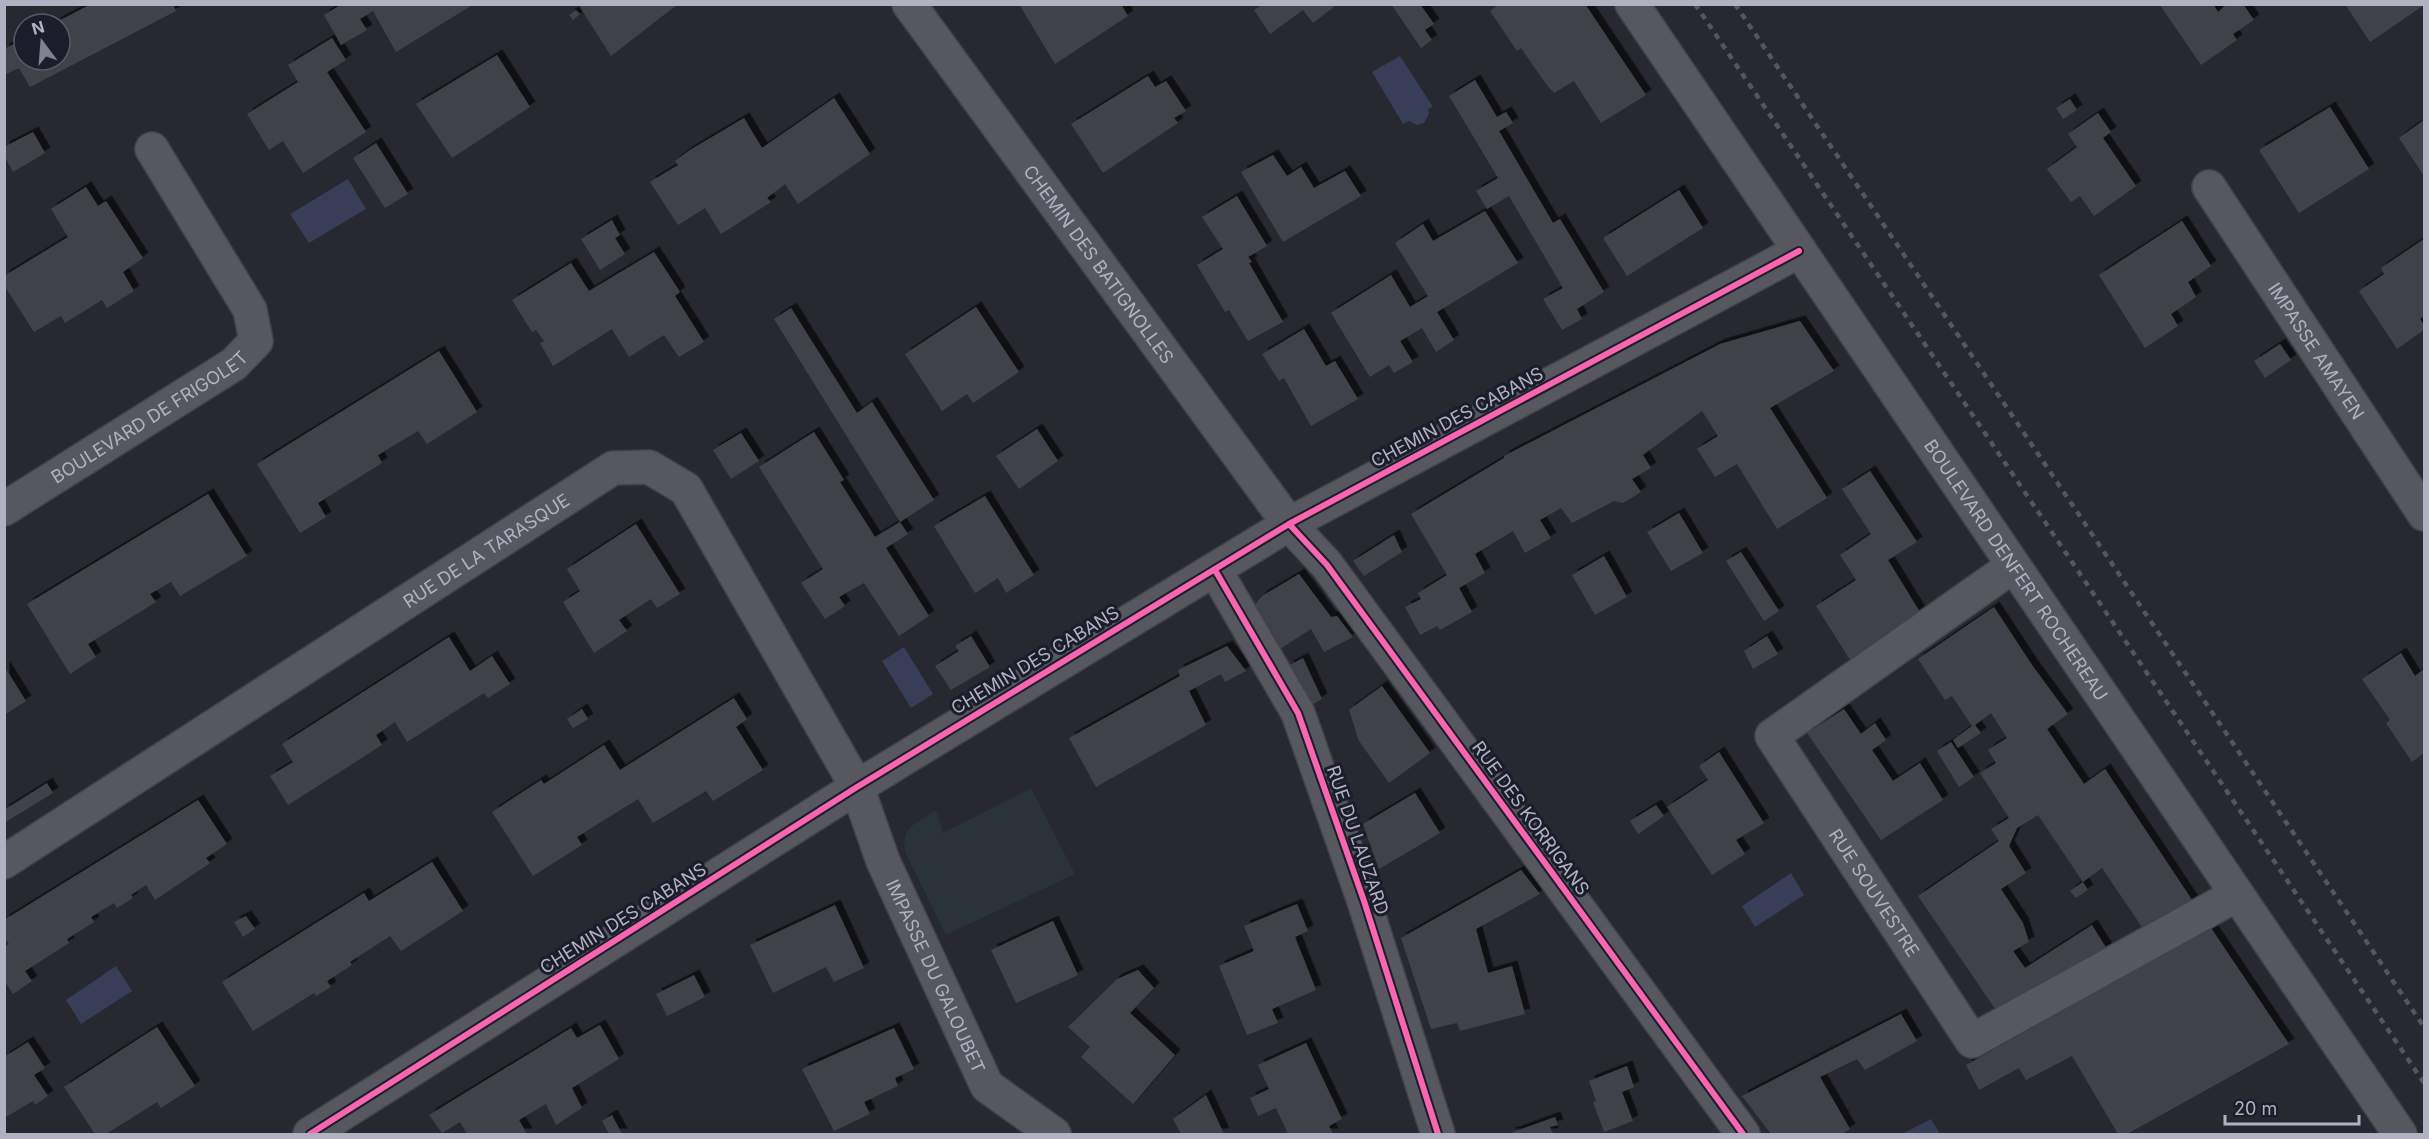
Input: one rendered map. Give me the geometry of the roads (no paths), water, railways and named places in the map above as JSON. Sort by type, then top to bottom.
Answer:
[{"type":"street","name":"CHEMIN DES BATIGNOLLES","points":[[909,4],[1289,524]]},
{"type":"street","name":"BOULEVARD DENFERT ROCHEREAU","points":[[1632,4],[2400,1134]]},
{"type":"street","name":"BOULEVARD DE FRIGOLET","points":[[4,509],[234,364],[256,341],[250,310],[152,149]]},
{"type":"street","name":"IMPASSE AMAYEN","points":[[2209,187],[2424,514]]},
{"type":"street","name":"CHEMIN DES CABANS","points":[[310,1134],[857,787],[1289,524],[1799,251]]},
{"type":"street","name":"RUE DE LA TARASQUE","points":[[4,862],[613,468],[649,467],[686,489],[857,787]]},
{"type":"street","name":"RUE DES KORRIGANS","points":[[1289,524],[1327,564],[1743,1134]]},
{"type":"street","name":"RUE SOUVESTRE","points":[[2013,566],[1772,736],[1972,1041],[2236,895]]},
{"type":"street","name":"RUE DU LAUZARD","points":[[1215,570],[1298,713],[1364,901],[1438,1134]]},
{"type":"street","name":"IMPASSE DU GALOUBET","points":[[857,787],[883,861],[987,1086],[1054,1134]]},
{"type":"water","points":[[1400,56],[1433,107],[1428,109],[1429,114],[1424,123],[1417,125],[1409,121],[1403,124],[1372,72]]},
{"type":"water","points":[[348,179],[366,209],[309,243],[290,214]]},
{"type":"water","points":[[904,647],[933,694],[911,708],[882,661]]},
{"type":"water","points":[[1791,873],[1804,895],[1755,927],[1742,906]]},
{"type":"water","points":[[116,966],[132,991],[81,1024],[66,1000]]},
{"type":"water","points":[[1931,1119],[1940,1134],[1902,1134]]},
{"type":"railway","points":[[1695,4],[2424,1083]]},
{"type":"railway","points":[[1735,4],[2424,1027]]}]
